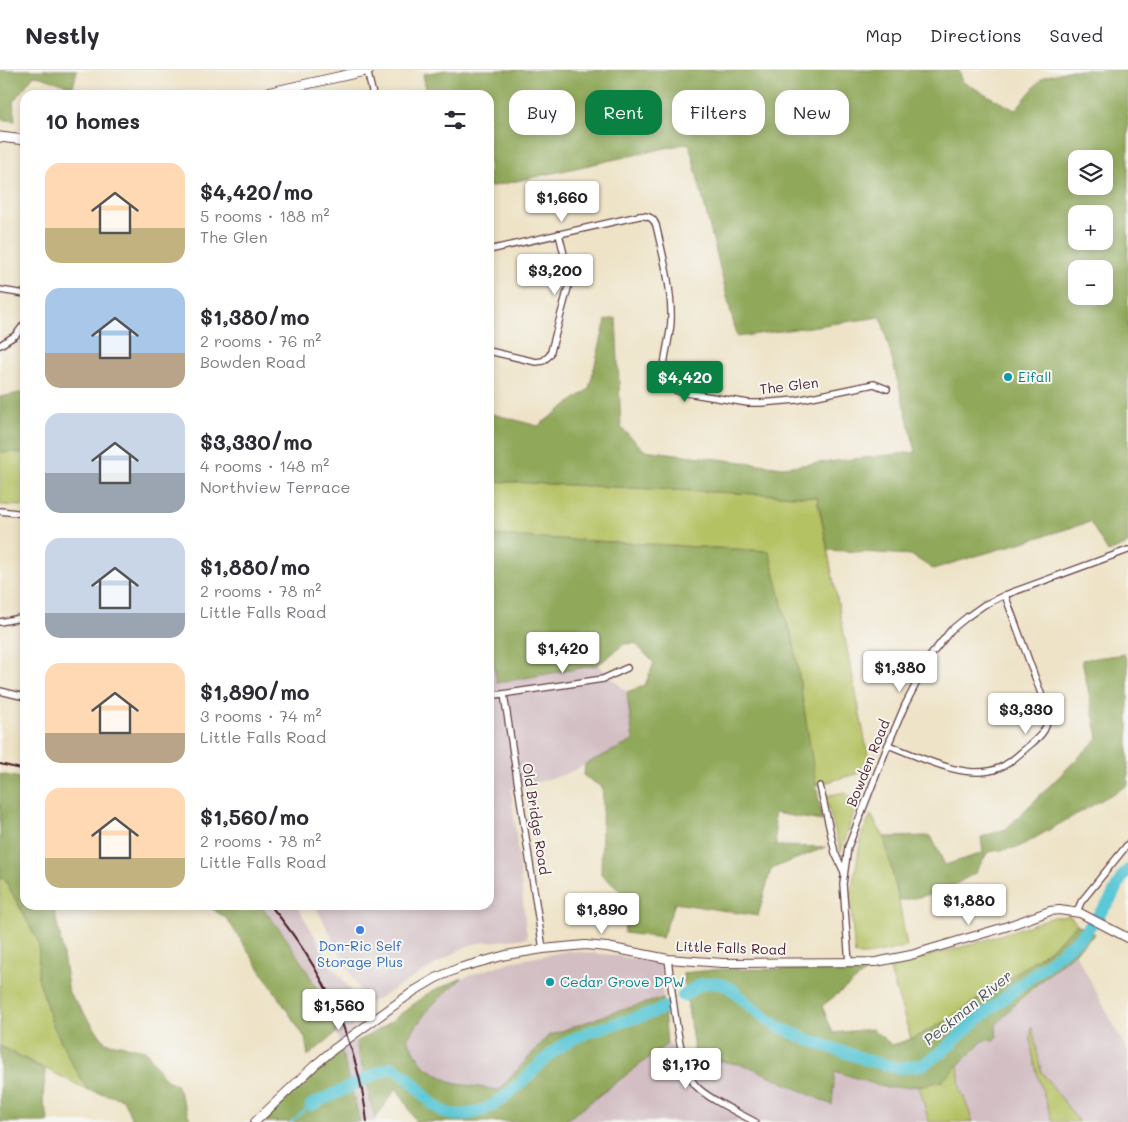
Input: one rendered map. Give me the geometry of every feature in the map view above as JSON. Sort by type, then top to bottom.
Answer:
[{"type":"main road","points":[[280,90],[368,70]]},
{"type":"main road","points":[[0,137],[20,139]]},
{"type":"street","points":[[368,70],[372,90]]},
{"type":"street","name":"The Glen","points":[[559,234],[639,216],[647,216],[655,222],[669,286],[671,324],[663,369],[667,382],[673,389],[681,392],[760,404],[797,400],[874,384],[887,390]]},
{"type":"street","points":[[494,249],[559,234],[569,275],[568,290],[561,309],[550,355],[544,362],[494,352]]},
{"type":"street","points":[[0,290],[20,293]]},
{"type":"street","points":[[0,345],[16,335],[20,330]]},
{"type":"street","points":[[0,511],[20,513]]},
{"type":"street","name":"Bowden Road","points":[[849,963],[843,896],[848,847],[905,705],[936,647],[951,630],[984,605],[1005,595],[1128,550]]},
{"type":"street","points":[[888,745],[951,768],[966,771],[988,771],[1008,763],[1043,733],[1047,724],[1047,710],[1005,595]]},
{"type":"street","points":[[0,622],[20,618]]},
{"type":"street","points":[[494,695],[603,679],[627,668]]},
{"type":"street","points":[[0,691],[20,696]]},
{"type":"street","name":"Old Bridge Road","points":[[504,694],[543,948]]},
{"type":"street","points":[[820,786],[835,853],[844,872]]},
{"type":"street","points":[[1080,913],[1081,902],[1128,844]]},
{"type":"street","name":"Little Falls Road","points":[[255,1122],[278,1098],[334,1049],[424,984],[476,962],[543,948],[585,945],[607,947],[668,959],[723,963],[876,962],[900,958],[970,938],[1050,911],[1065,910],[1080,913],[1128,938]]},
{"type":"street","points":[[668,959],[683,1058],[692,1081],[705,1093],[755,1122]]},
{"type":"shaded area","points":[[598,665],[627,692],[633,741],[566,774],[511,789],[527,938],[477,943],[465,947],[367,1005],[318,910],[494,910],[494,666],[497,683]]},
{"type":"shaded area","points":[[264,910],[300,910],[328,960],[369,1015],[352,1025],[375,1122],[360,1122],[333,1020],[300,957]]},
{"type":"shaded area","points":[[568,951],[612,955],[660,964],[663,998],[608,1014],[548,1036],[499,1090],[452,1083],[424,1066],[407,1039],[430,1007],[462,978],[510,962]]},
{"type":"shaded area","points":[[1075,952],[1128,1052],[1128,1122],[973,1122],[960,1087],[958,1065],[983,1041],[993,1040],[996,1025],[1005,1015]]},
{"type":"shaded area","points":[[667,1044],[695,1056],[748,1066],[832,1105],[835,1071],[886,1088],[919,1086],[929,1122],[564,1122]]},
{"type":"green space","points":[[0,70],[77,70],[73,87],[34,75],[22,90],[20,90],[20,93],[13,102],[15,121],[0,119]]},
{"type":"green space","points":[[446,70],[959,70],[963,82],[1015,110],[1043,77],[1072,70],[1128,70],[1128,544],[1108,552],[1090,522],[933,569],[911,555],[828,550],[817,497],[494,481],[494,414],[538,426],[589,389],[606,320],[616,318],[621,427],[644,450],[783,467],[916,452],[881,317],[737,337],[689,143],[494,186],[494,90],[426,90],[423,74]]},
{"type":"green space","points":[[20,393],[20,453],[0,452],[0,397]]},
{"type":"green space","points":[[0,452],[20,453],[20,506],[0,505]]},
{"type":"green space","points":[[494,481],[817,497],[871,770],[816,785],[793,639],[786,620],[769,551],[494,535]]},
{"type":"green space","points":[[494,535],[769,551],[786,620],[793,639],[822,821],[774,813],[776,846],[826,847],[771,869],[758,916],[675,903],[662,938],[624,933],[629,899],[601,874],[603,788],[584,776],[585,764],[633,741],[627,692],[645,685],[654,663],[635,643],[624,644],[598,665],[497,683],[494,666]]},
{"type":"green space","points":[[1124,654],[1128,664],[1128,785],[1019,847],[988,852],[975,873],[942,892],[899,901],[884,837],[931,836],[945,865],[983,853],[981,837],[1006,829],[1098,738],[1082,660]]},
{"type":"green space","points":[[0,774],[20,778],[20,908],[4,878],[0,878]]},
{"type":"green space","points":[[845,792],[857,804],[841,852],[825,796]]},
{"type":"green space","points":[[871,815],[884,837],[899,901],[907,947],[867,955],[855,955],[850,898],[862,834]]},
{"type":"green space","points":[[0,878],[4,878],[39,943],[38,977],[52,1023],[70,1060],[88,1090],[0,1046]]},
{"type":"green space","points":[[21,910],[54,910],[69,993],[105,1042],[145,1050],[166,1080],[176,1084],[191,1122],[133,1122],[123,1099],[88,1090],[70,1060],[52,1023],[38,977],[39,943]]},
{"type":"green space","points":[[214,910],[264,910],[284,935],[305,968],[326,1006],[336,1033],[308,1056],[305,1038],[227,919]]},
{"type":"green space","points":[[1070,916],[1077,924],[1049,950],[945,1022],[911,1039],[889,967],[976,943],[1054,917]]},
{"type":"green space","points":[[1077,924],[1095,934],[1031,989],[1007,1013],[996,1025],[997,1037],[993,1040],[983,1041],[942,1081],[919,1086],[886,1088],[835,1071],[832,1105],[748,1066],[695,1056],[683,973],[722,969],[869,970],[822,1006],[833,1033],[872,1029],[892,1045],[911,1039],[945,1022],[1049,950]]},
{"type":"green space","points":[[462,978],[430,1007],[407,1039],[424,1066],[452,1083],[499,1090],[548,1036],[608,1014],[663,998],[667,1044],[564,1122],[416,1122],[396,1088],[375,1119],[356,1042],[382,1028],[427,994]]},
{"type":"green space","points":[[1032,1026],[1041,1071],[1079,1122],[1053,1122],[1034,1060],[1031,1036]]},
{"type":"green space","points":[[0,1046],[45,1070],[43,1101],[49,1122],[0,1122]]},
{"type":"green space","points":[[341,1049],[360,1122],[263,1122],[268,1117]]},
{"type":"green space","points":[[958,1065],[960,1087],[973,1122],[929,1122],[919,1086],[942,1081]]},
{"type":"waterway","name":"Peckman River","points":[[683,996],[701,984],[714,983],[724,985],[732,989],[751,1007],[777,1026],[809,1040],[873,1062],[900,1068],[924,1064],[943,1051],[972,1024],[1082,936],[1110,900],[1122,877],[1128,870]]},
{"type":"waterway","name":"Peckman River","points":[[363,1080],[392,1067],[408,1078],[427,1099],[441,1110],[450,1114],[466,1114],[481,1111],[509,1094],[556,1050],[568,1042],[581,1035],[666,1007]]},
{"type":"waterway","name":"Peckman River","points":[[311,1105],[357,1083]]},
{"type":"waterway","name":"Peckman River","points":[[291,1122],[311,1105]]},
{"type":"railway","points":[[0,764],[20,769]]},
{"type":"railway","points":[[274,910],[306,954],[335,1006],[355,1063],[367,1122]]},
{"type":"place","name":"Eifall","points":[[1008,377]]},
{"type":"place","name":"Don-Ric Self Storage Plus","points":[[360,930]]},
{"type":"place","name":"Cedar Grove DPW","points":[[550,982]]}]
